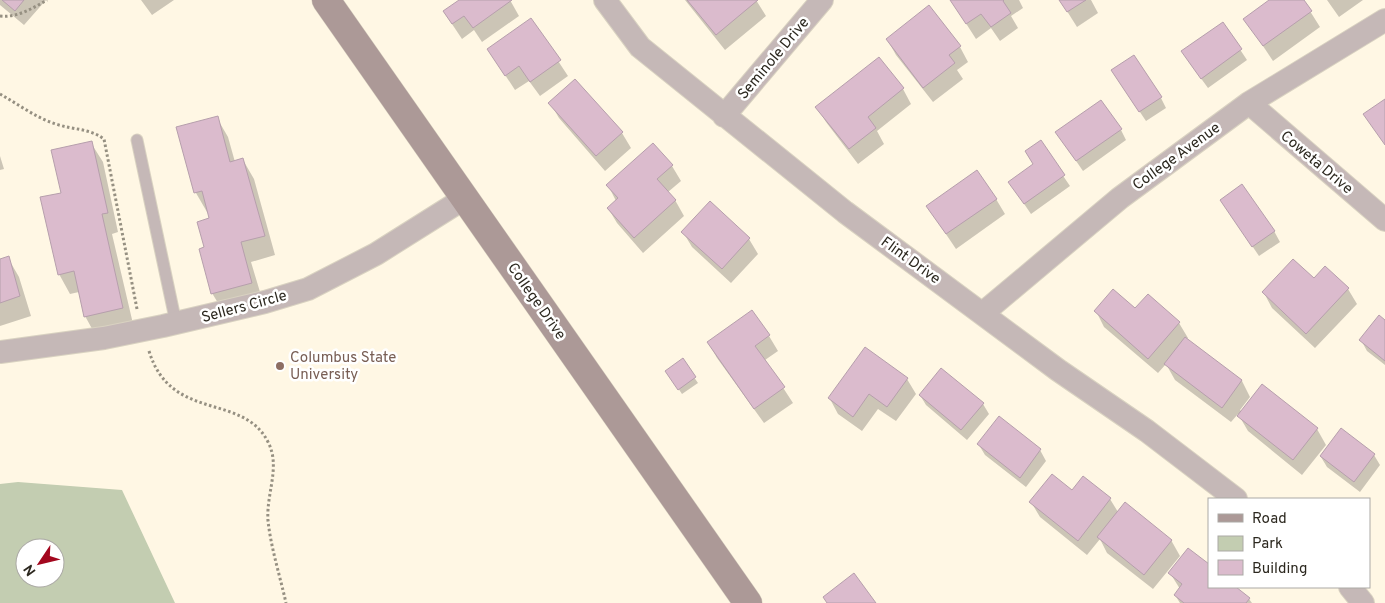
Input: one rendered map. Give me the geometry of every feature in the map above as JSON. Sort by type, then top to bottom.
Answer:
[{"type":"street","name":"College Drive","points":[[326,0],[748,603]]},
{"type":"street","name":"Flint Drive","points":[[605,0],[640,47],[845,212],[1058,370],[1147,431],[1235,498]]},
{"type":"street","name":"Seminole Drive","points":[[724,116],[822,0]]},
{"type":"street","name":"College Avenue","points":[[983,313],[1120,198],[1248,103],[1385,20]]},
{"type":"street","name":"Coweta Drive","points":[[1248,103],[1385,220]]},
{"type":"street","name":"Sellers Circle","points":[[0,352],[104,338],[265,302],[308,289],[376,254],[466,198]]},
{"type":"street","points":[[1351,588],[1362,603]]},
{"type":"lane","points":[[137,140],[176,323]]},
{"type":"path","points":[[0,16],[12,16],[47,0]]},
{"type":"green space","points":[[18,482],[122,490],[175,603],[0,603],[0,484]]},
{"type":"building","points":[[2,0],[24,0],[15,11]]},
{"type":"building","points":[[459,0],[512,0],[473,28],[464,16],[452,24],[443,11]]},
{"type":"building","points":[[687,0],[758,0],[716,35]]},
{"type":"building","points":[[950,0],[1004,0],[1011,13],[991,27],[981,14],[966,24]]},
{"type":"building","points":[[1059,0],[1086,0],[1067,12]]},
{"type":"building","points":[[1269,0],[1304,0],[1312,11],[1263,46],[1243,19]]},
{"type":"building","points":[[929,5],[961,46],[949,55],[955,63],[923,88],[886,39]]},
{"type":"building","points":[[531,18],[561,60],[530,82],[519,66],[505,76],[487,49]]},
{"type":"building","points":[[1223,22],[1242,49],[1201,79],[1181,51]]},
{"type":"building","points":[[1134,55],[1162,97],[1139,112],[1111,70]]},
{"type":"building","points":[[879,57],[904,88],[868,117],[876,128],[849,149],[815,107]]},
{"type":"building","points":[[575,79],[623,132],[596,156],[548,103]]},
{"type":"building","points":[[1385,99],[1385,145],[1363,114]]},
{"type":"building","points":[[1101,100],[1122,129],[1076,161],[1055,132]]},
{"type":"building","points":[[218,116],[230,162],[243,158],[265,236],[241,242],[252,283],[211,294],[199,249],[204,247],[197,222],[209,218],[202,191],[194,193],[176,127]]},
{"type":"building","points":[[1041,140],[1065,175],[1024,204],[1008,182],[1033,164],[1025,151]]},
{"type":"building","points":[[92,141],[108,213],[102,214],[123,308],[84,317],[74,271],[58,275],[40,197],[61,193],[51,150]]},
{"type":"building","points":[[653,143],[673,165],[657,179],[676,200],[634,238],[607,208],[618,198],[606,185]]},
{"type":"building","points":[[977,170],[997,199],[946,234],[926,206]]},
{"type":"building","points":[[1242,184],[1275,231],[1252,247],[1220,200]]},
{"type":"building","points":[[710,201],[750,238],[722,269],[681,232]]},
{"type":"building","points":[[9,256],[20,296],[0,303],[0,259]]},
{"type":"building","points":[[1293,259],[1314,278],[1325,266],[1349,288],[1306,334],[1262,292]]},
{"type":"building","points":[[1113,289],[1135,308],[1148,294],[1180,322],[1148,359],[1094,311]]},
{"type":"building","points":[[752,310],[770,335],[755,346],[785,387],[754,409],[707,342]]},
{"type":"building","points":[[1379,315],[1385,320],[1385,361],[1359,340]]},
{"type":"building","points":[[1185,337],[1242,380],[1222,408],[1164,364]]},
{"type":"building","points":[[865,347],[908,378],[887,407],[869,394],[853,417],[828,398]]},
{"type":"building","points":[[683,358],[696,377],[678,390],[665,371]]},
{"type":"building","points":[[941,368],[984,403],[961,430],[919,395]]},
{"type":"building","points":[[1262,384],[1318,428],[1293,460],[1237,416]]},
{"type":"building","points":[[999,416],[1041,449],[1020,478],[977,444]]},
{"type":"building","points":[[1341,428],[1375,454],[1354,482],[1320,456]]},
{"type":"building","points":[[1052,474],[1072,490],[1083,476],[1111,498],[1078,541],[1029,502]]},
{"type":"building","points":[[1125,502],[1172,540],[1144,575],[1097,537]]},
{"type":"building","points":[[1188,548],[1208,563],[1208,588],[1237,588],[1250,598],[1246,603],[1184,603],[1174,595],[1182,584],[1168,573]]},
{"type":"building","points":[[854,573],[876,603],[827,603],[823,597]]},
{"type":"place","name":"Columbus State University","points":[[280,366]]}]
